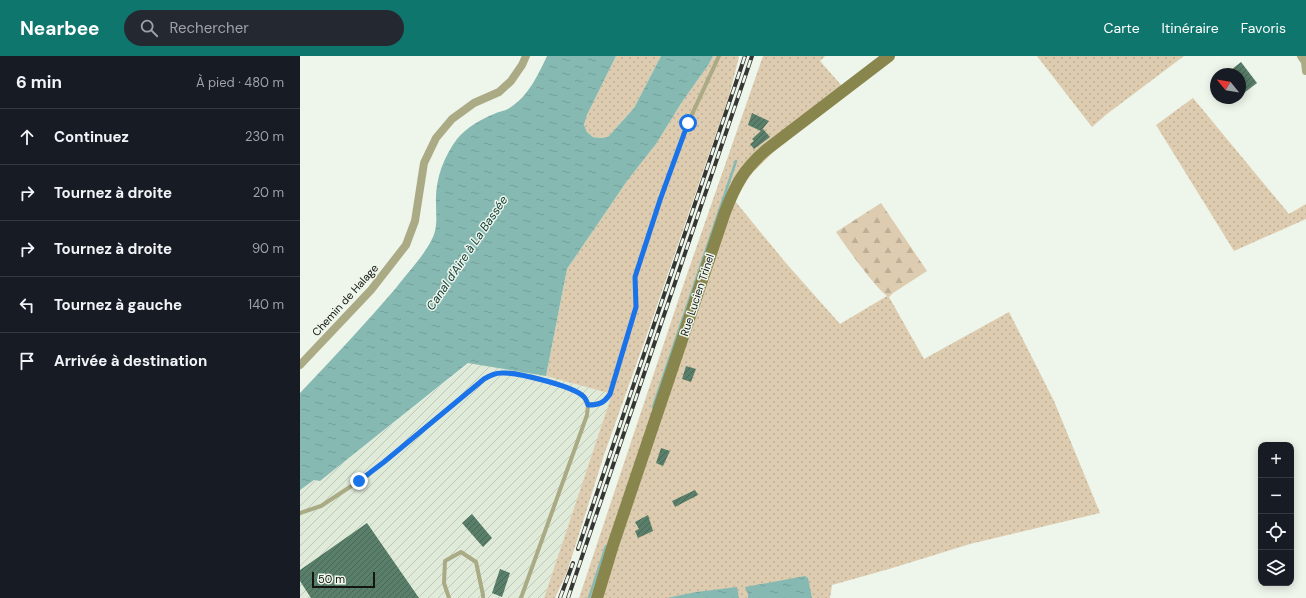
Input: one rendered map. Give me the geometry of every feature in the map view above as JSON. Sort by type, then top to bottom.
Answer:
[{"type":"street","name":"Chemin de Halage","points":[[300,365],[371,290],[406,245],[415,221],[424,163],[436,138],[452,118],[474,103],[499,92],[512,81],[526,56]]},
{"type":"street","name":"Rue Lucien Trinel","points":[[597,598],[725,212],[737,183],[752,164],[766,150],[889,56]]},
{"type":"street","points":[[1301,56],[1305,62],[1306,71]]},
{"type":"lane","points":[[588,405],[602,404],[610,394],[636,307],[635,277],[660,200],[688,123],[719,56]]},
{"type":"lane","points":[[300,513],[322,506],[359,481],[484,379],[491,375],[510,373],[549,382],[579,393],[584,397],[588,405],[587,415],[522,598]]},
{"type":"lane","points":[[449,598],[444,583],[445,562],[461,552],[476,562],[483,598]]},
{"type":"shaded area","points":[[448,322],[546,376],[612,394],[544,598],[300,598],[300,489],[314,480],[320,481],[468,364]]},
{"type":"green space","points":[[616,56],[661,56],[634,108],[608,137],[593,137],[587,132],[584,125],[587,115]]},
{"type":"green space","points":[[713,56],[739,57],[729,96],[604,455],[567,572],[555,598],[544,598],[612,394],[546,376],[567,269],[627,181],[656,144]]},
{"type":"green space","points":[[763,56],[825,56],[820,61],[848,93],[784,142],[750,175],[735,201],[785,262],[840,324],[887,296],[889,297],[924,359],[1009,312],[1054,401],[1100,513],[970,544],[832,585],[830,598],[579,598],[685,280]]},
{"type":"green space","points":[[1037,56],[1184,56],[1092,127]]},
{"type":"green space","points":[[1193,98],[1289,214],[1306,204],[1306,219],[1234,251],[1156,125]]},
{"type":"green space","points":[[881,203],[927,271],[889,297],[877,287],[836,232]]},
{"type":"water","name":"Canal d'Aire à La Bassée","points":[[547,56],[616,56],[587,115],[584,125],[587,132],[593,137],[600,138],[608,137],[634,108],[661,56],[713,56],[656,144],[627,181],[567,269],[546,376],[468,363],[320,481],[314,480],[300,490],[300,393],[396,288],[425,252],[434,235],[436,226],[436,195],[441,170],[452,146],[457,139],[479,121],[511,107],[523,97],[528,91]]},
{"type":"water","points":[[805,576],[808,578],[812,598],[748,598],[745,587]]},
{"type":"water","points":[[737,587],[739,598],[667,598],[696,592]]},
{"type":"building","points":[[1241,62],[1246,68],[1234,68]]},
{"type":"building","points":[[1246,69],[1257,83],[1246,91]]},
{"type":"building","points":[[752,113],[769,121],[761,131],[748,125]]},
{"type":"building","points":[[763,129],[770,137],[754,149],[750,144],[754,141],[752,139]]},
{"type":"building","points":[[686,366],[696,369],[691,382],[682,379]]},
{"type":"building","points":[[661,448],[670,451],[663,466],[656,463]]},
{"type":"building","points":[[695,490],[698,495],[675,507],[672,501]]},
{"type":"building","points":[[472,514],[492,538],[483,547],[462,523]]},
{"type":"building","points":[[648,515],[653,531],[638,538],[635,531],[639,529],[635,522]]},
{"type":"building","points":[[367,523],[419,598],[311,598],[300,581],[300,570]]},
{"type":"building","points":[[500,569],[510,573],[502,597],[492,593]]},
{"type":"waterway","points":[[653,407],[736,161]]},
{"type":"waterway","points":[[589,598],[606,546]]},
{"type":"railway","points":[[578,549],[745,56]]},
{"type":"railway","points":[[568,598],[752,56]]},
{"type":"railway","points":[[560,598],[573,563]]},
{"type":"route","points":[[359,481],[484,379],[491,375],[510,373],[549,382],[579,393],[584,397],[588,405],[602,404],[610,394],[636,307],[635,277],[660,200],[688,123]]}]
